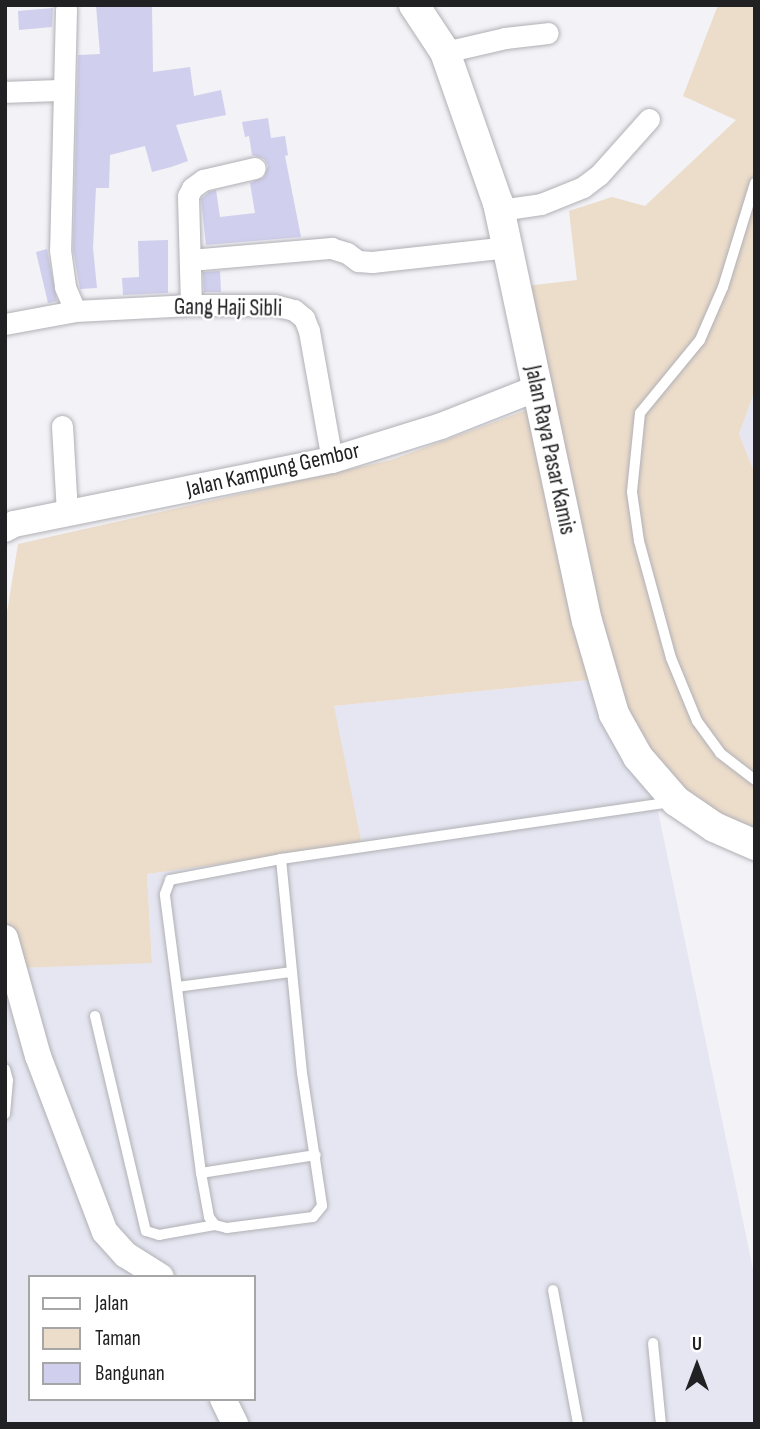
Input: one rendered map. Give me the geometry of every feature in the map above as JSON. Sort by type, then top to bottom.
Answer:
[{"type":"main road","name":"Jalan Raya Pasar Kamis","points":[[414,5],[445,52],[499,210],[587,621],[614,714],[638,757],[676,802],[714,827],[755,845]]},
{"type":"street","points":[[66,9],[60,250],[65,287],[75,312]]},
{"type":"street","points":[[445,52],[505,38],[548,33]]},
{"type":"street","points":[[5,92],[63,90]]},
{"type":"street","points":[[499,210],[555,200],[583,187],[649,119]]},
{"type":"street","points":[[191,305],[188,196],[192,188],[203,180],[255,168]]},
{"type":"street","points":[[190,260],[331,248],[358,261],[372,262],[508,247]]},
{"type":"street","name":"Gang Haji Sibli","points":[[5,324],[75,312],[191,305],[274,304],[294,310],[304,318],[310,331],[332,460]]},
{"type":"street","name":"Jalan Kampung Gembor","points":[[5,529],[14,524],[332,460],[441,426],[536,389]]},
{"type":"street","points":[[62,426],[66,514]]},
{"type":"street","points":[[5,938],[38,1056],[105,1232],[126,1255],[158,1275]]},
{"type":"street","points":[[224,1401],[234,1424]]},
{"type":"lane","points":[[755,183],[723,287],[700,341],[640,413],[632,492],[639,541],[671,658],[697,721],[720,753],[755,779]]},
{"type":"lane","points":[[215,1225],[209,1217],[201,1173],[165,894],[170,880],[281,859],[676,802]]},
{"type":"lane","points":[[95,1016],[146,1231],[159,1235],[215,1225],[227,1228],[313,1217],[319,1213],[322,1200],[302,1073],[281,859]]},
{"type":"lane","points":[[177,987],[290,972]]},
{"type":"lane","points":[[5,1069],[8,1080],[5,1114]]},
{"type":"lane","points":[[201,1173],[316,1155]]},
{"type":"lane","points":[[553,1290],[578,1424]]},
{"type":"lane","points":[[653,1343],[661,1424]]},
{"type":"shaded area","points":[[755,390],[755,474],[739,434]]},
{"type":"shaded area","points":[[618,677],[657,806],[755,1279],[755,1424],[5,1424],[5,923],[19,968],[152,962],[147,874],[362,845],[333,706]]},
{"type":"green space","points":[[718,5],[755,5],[755,390],[739,434],[755,474],[755,832],[657,806],[618,677],[334,706],[362,845],[147,874],[152,963],[19,968],[5,923],[5,625],[18,544],[391,460],[546,403],[526,286],[577,280],[569,211],[612,197],[645,206],[736,120],[683,96]]},
{"type":"building","points":[[96,5],[152,6],[153,72],[190,67],[194,96],[221,90],[226,115],[176,125],[188,161],[171,167],[152,172],[145,146],[110,155],[109,188],[96,188],[93,248],[97,288],[80,289],[73,249],[78,55],[100,54]]},
{"type":"building","points":[[53,8],[52,27],[19,30],[18,11]]},
{"type":"building","points":[[268,118],[271,138],[285,136],[288,155],[285,156],[301,237],[206,245],[201,199],[209,192],[216,190],[220,217],[255,213],[250,183],[264,177],[268,166],[264,159],[252,155],[249,136],[245,137],[242,122]]},
{"type":"building","points":[[168,240],[168,293],[123,295],[122,278],[139,277],[138,241]]},
{"type":"building","points":[[47,249],[57,301],[48,303],[36,252]]},
{"type":"building","points":[[220,271],[221,292],[204,292],[203,272]]}]
